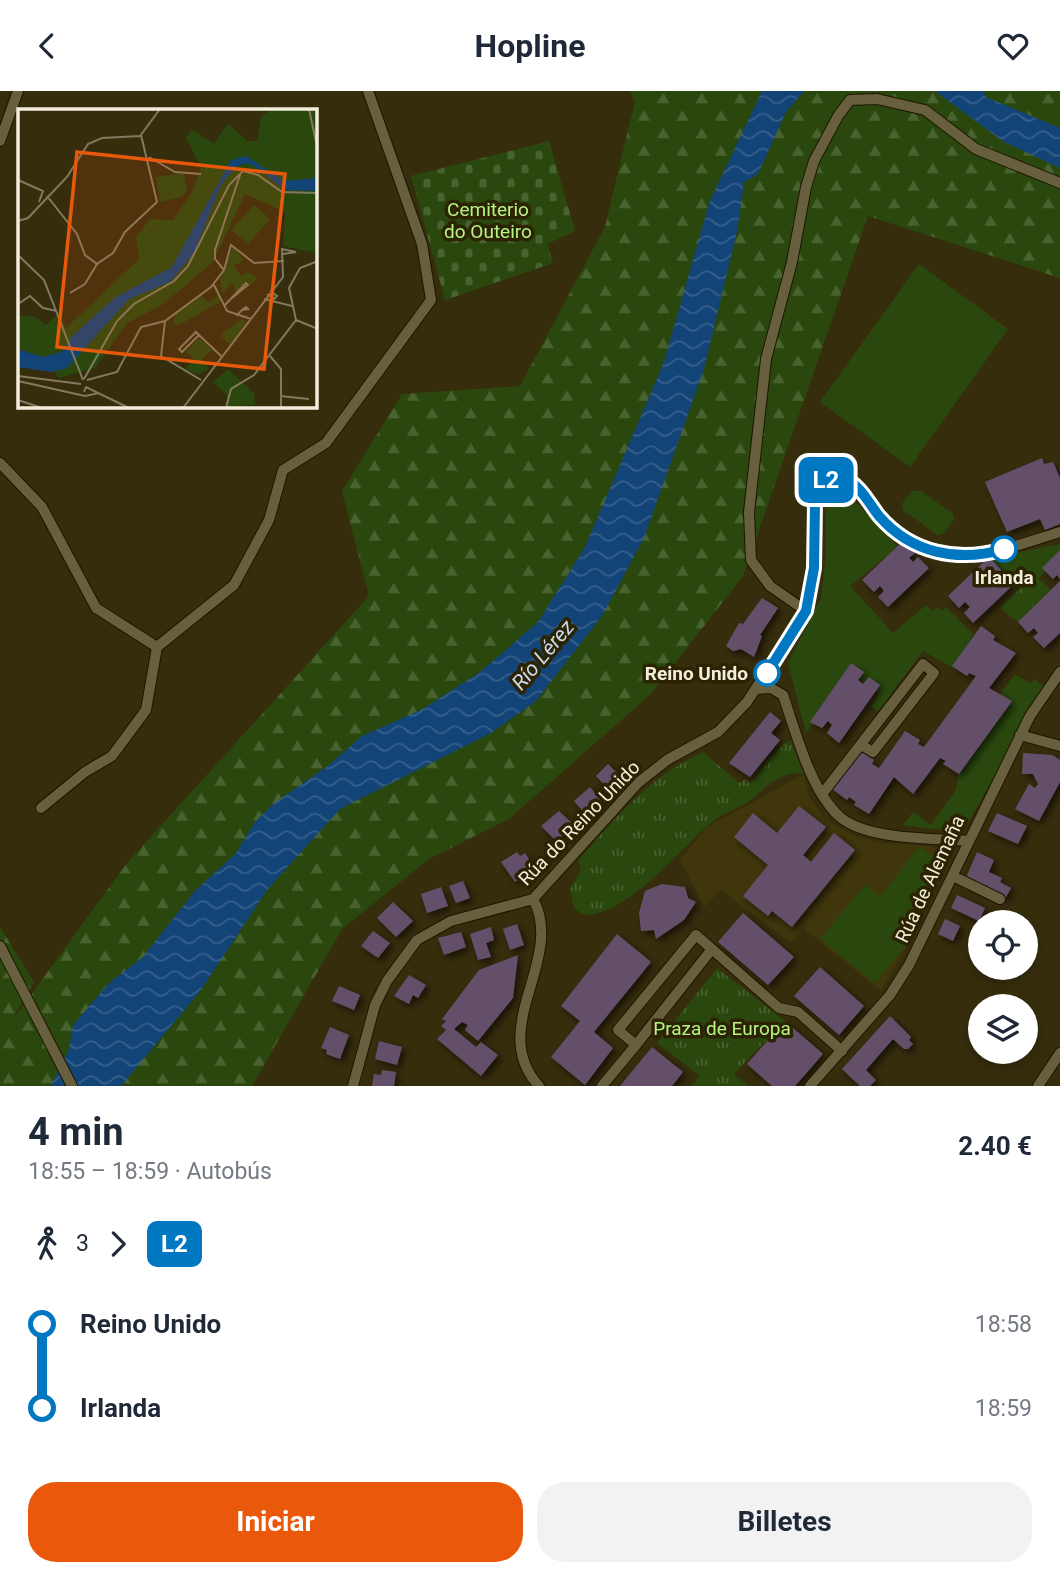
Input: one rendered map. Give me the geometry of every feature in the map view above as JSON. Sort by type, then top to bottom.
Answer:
[{"type":"street","points":[[0,141],[18,91]]},
{"type":"street","points":[[41,808],[85,772],[112,756],[146,710],[157,647],[234,585],[269,520],[282,470],[326,443],[431,300],[422,244],[368,91]]},
{"type":"street","points":[[806,611],[770,586],[751,560],[749,512],[766,359],[792,262],[806,187],[814,161],[838,116],[850,100],[877,99],[925,110],[976,149],[1060,183]]},
{"type":"street","points":[[0,463],[42,507],[96,608],[157,647]]},
{"type":"street","name":"Rúa do Reino Unido","points":[[354,1086],[375,1005],[387,981],[417,940],[451,921],[533,899],[639,782],[667,760],[718,732],[756,689],[806,611],[814,568],[817,493],[821,485],[832,478],[852,482],[893,530],[928,551],[953,556],[988,554],[1060,532]]},
{"type":"street","points":[[823,793],[923,664],[934,673],[873,752],[861,745]]},
{"type":"street","name":"Rúa de Alemaña","points":[[810,1086],[890,995],[909,965],[1020,735],[1060,672]]},
{"type":"street","points":[[756,689],[771,688],[783,695],[814,780],[840,817],[861,828],[967,841]]},
{"type":"street","points":[[1020,735],[1060,746]]},
{"type":"street","points":[[959,879],[1000,899]]},
{"type":"street","points":[[533,899],[542,915],[543,935],[524,1007],[520,1047],[523,1061],[539,1086]]},
{"type":"street","points":[[636,1045],[618,1030],[696,935],[779,1008],[798,1012],[842,1051]]},
{"type":"street","points":[[0,946],[72,1086]]},
{"type":"street","points":[[602,1086],[712,949]]},
{"type":"street","points":[[1038,1086],[1060,1053]]},
{"type":"shaded area","points":[[804,774],[808,795],[823,817],[836,826],[857,837],[881,843],[930,846],[945,851],[949,857],[905,950],[881,991],[803,928],[791,943],[721,890],[704,907],[680,860],[707,827]]},
{"type":"green space","points":[[629,91],[1060,91],[1060,278],[868,216],[743,576],[651,694],[509,819],[429,859],[342,929],[252,1086],[0,1086],[0,927],[34,982],[9,1025],[127,863],[369,596],[342,491],[402,394],[520,386],[605,227],[635,101]]},
{"type":"green space","name":"Cemiterio do Outeiro","points":[[549,141],[575,231],[547,244],[553,263],[445,300],[411,176]]},
{"type":"green space","points":[[919,264],[1008,329],[910,467],[820,402]]},
{"type":"green space","points":[[838,490],[852,498],[898,547],[850,586],[893,633],[926,605],[933,611],[937,607],[942,611],[946,607],[973,634],[955,669],[923,651],[878,711],[871,707],[879,693],[848,671],[806,733],[788,663],[821,598],[826,555],[825,500]]},
{"type":"green space","points":[[912,491],[921,491],[953,514],[954,520],[944,533],[937,535],[902,509],[903,502]]},
{"type":"green space","points":[[1060,544],[1060,557],[1038,579],[1051,589],[1018,622],[1000,608],[1020,588],[992,561],[1005,555]]},
{"type":"green space","points":[[1020,588],[1036,603],[1021,619],[1005,604]]},
{"type":"green space","points":[[1015,674],[1031,684],[1035,679],[1045,688],[969,821],[962,826],[946,829],[903,825],[913,812],[931,825],[956,790],[959,774],[1012,701],[1000,694]]},
{"type":"green space","points":[[790,740],[804,774],[782,776],[749,801],[716,819],[637,892],[619,904],[601,912],[584,915],[574,908],[570,889],[581,869],[578,861],[634,799],[666,773],[703,752],[739,783],[746,779],[750,784],[785,742],[789,743]]},
{"type":"green space","points":[[920,846],[947,868],[907,918],[919,929],[875,983],[820,939],[865,885],[880,897]]},
{"type":"green space","name":"Praza de Europa","points":[[717,968],[785,1021],[734,1074],[748,1086],[691,1086],[700,1076],[657,1043]]},
{"type":"water","name":"Río Lérez","points":[[762,91],[804,91],[786,112],[758,174],[744,182],[737,232],[704,369],[644,538],[602,616],[536,701],[491,733],[340,809],[267,890],[201,990],[121,1086],[51,1086],[69,1049],[73,1025],[109,983],[143,957],[194,892],[236,853],[255,822],[273,804],[329,765],[362,736],[423,709],[480,672],[538,622],[585,547],[664,362],[709,203]]},
{"type":"water","points":[[935,91],[983,91],[986,97],[1060,128],[1060,168],[1004,142]]},
{"type":"building","points":[[1042,458],[1044,464],[1053,462],[1060,478],[1060,524],[1045,530],[1040,519],[1007,532],[985,482]]},
{"type":"building","points":[[903,541],[915,553],[909,558],[913,562],[918,557],[929,568],[888,607],[878,597],[884,591],[880,586],[874,592],[862,580]]},
{"type":"building","points":[[1060,550],[1060,579],[1057,575],[1053,579],[1042,568]]},
{"type":"building","points":[[989,557],[1001,570],[995,576],[997,578],[1002,574],[1013,585],[973,623],[964,613],[970,607],[965,602],[959,608],[948,596]]},
{"type":"building","points":[[1060,581],[1060,633],[1044,648],[1033,637],[1038,633],[1034,628],[1028,633],[1018,622]]},
{"type":"building","points":[[762,598],[778,608],[760,635],[762,636],[754,657],[741,649],[733,651],[726,646],[739,623],[743,624]]},
{"type":"building","points":[[981,626],[995,636],[993,640],[1016,653],[989,688],[1012,701],[959,774],[943,764],[946,761],[940,758],[913,794],[894,777],[869,814],[854,805],[856,802],[849,797],[847,800],[832,789],[860,751],[874,760],[872,764],[879,768],[905,731],[920,740],[918,744],[924,747],[976,676],[969,673],[967,676],[952,666]]},
{"type":"building","points":[[851,663],[864,672],[858,680],[863,684],[869,677],[880,685],[839,743],[827,733],[832,725],[828,721],[822,728],[810,722]]},
{"type":"building","points":[[770,712],[781,721],[771,733],[780,740],[750,777],[729,763]]},
{"type":"building","points":[[1023,753],[1052,755],[1060,760],[1060,782],[1039,821],[1015,809],[1029,784],[1035,788],[1038,784],[1033,774],[1022,774]]},
{"type":"building","points":[[608,764],[622,778],[609,790],[596,776]]},
{"type":"building","points":[[590,787],[602,802],[586,815],[574,801]]},
{"type":"building","points":[[799,806],[826,827],[803,855],[811,862],[834,833],[855,850],[792,927],[772,911],[768,916],[743,896],[768,865],[734,837],[753,813],[777,833]]},
{"type":"building","points":[[559,811],[575,826],[556,841],[541,826]]},
{"type":"building","points":[[997,813],[1027,826],[1018,844],[988,831]]},
{"type":"building","points":[[517,852],[520,856],[525,853],[533,865],[528,868],[530,872],[515,882],[501,862]]},
{"type":"building","points":[[977,852],[994,860],[989,872],[1002,878],[1000,882],[1011,888],[1005,899],[965,880]]},
{"type":"building","points":[[463,881],[470,898],[456,903],[449,886]]},
{"type":"building","points":[[662,884],[685,887],[688,898],[696,902],[684,920],[656,939],[654,930],[641,931],[639,913],[645,891]]},
{"type":"building","points":[[441,887],[448,906],[427,913],[421,894]]},
{"type":"building","points":[[957,895],[985,908],[968,910],[968,916],[951,908]]},
{"type":"building","points":[[393,902],[413,921],[396,937],[377,918]]},
{"type":"building","points":[[743,913],[794,957],[768,985],[718,942]]},
{"type":"building","points":[[945,919],[960,926],[953,941],[938,934]]},
{"type":"building","points":[[517,924],[524,945],[510,950],[503,929]]},
{"type":"building","points":[[491,927],[494,940],[486,943],[491,957],[478,960],[470,934]]},
{"type":"building","points":[[373,931],[390,943],[378,958],[361,946]]},
{"type":"building","points":[[461,932],[466,947],[444,955],[438,938]]},
{"type":"building","points":[[617,934],[651,962],[594,1032],[613,1048],[585,1085],[551,1057],[580,1021],[561,1006]]},
{"type":"building","points":[[518,955],[513,998],[478,1041],[465,1030],[468,1025],[462,1022],[454,1029],[476,1047],[481,1042],[498,1055],[481,1076],[437,1039],[446,1030],[441,1026],[446,1021],[442,1019],[479,970]]},
{"type":"building","points":[[820,967],[864,1006],[839,1035],[794,996]]},
{"type":"building","points":[[409,975],[426,985],[418,998],[413,995],[409,1004],[394,996]]},
{"type":"building","points":[[339,986],[360,995],[354,1010],[332,1001]]},
{"type":"building","points":[[890,1016],[911,1037],[909,1040],[913,1044],[904,1049],[893,1039],[866,1070],[876,1080],[870,1086],[860,1086],[842,1069]]},
{"type":"building","points":[[785,1021],[823,1054],[795,1086],[772,1086],[747,1064]]},
{"type":"building","points":[[330,1027],[349,1035],[340,1059],[326,1054],[327,1050],[321,1048]]},
{"type":"building","points":[[379,1041],[402,1047],[397,1065],[375,1059]]},
{"type":"building","points":[[652,1047],[683,1072],[672,1086],[620,1086]]},
{"type":"building","points":[[382,1070],[396,1072],[394,1086],[372,1086],[374,1074],[381,1075]]},
{"type":"bus line","name":"L2","points":[[767,673],[806,611],[814,568],[815,503],[817,493],[825,481],[839,477],[852,482],[893,530],[912,544],[928,551],[964,556],[988,554],[1004,549]]},
{"type":"place","name":"Irlanda","points":[[1004,549]]},
{"type":"place","name":"Reino Unido","points":[[767,673]]}]
